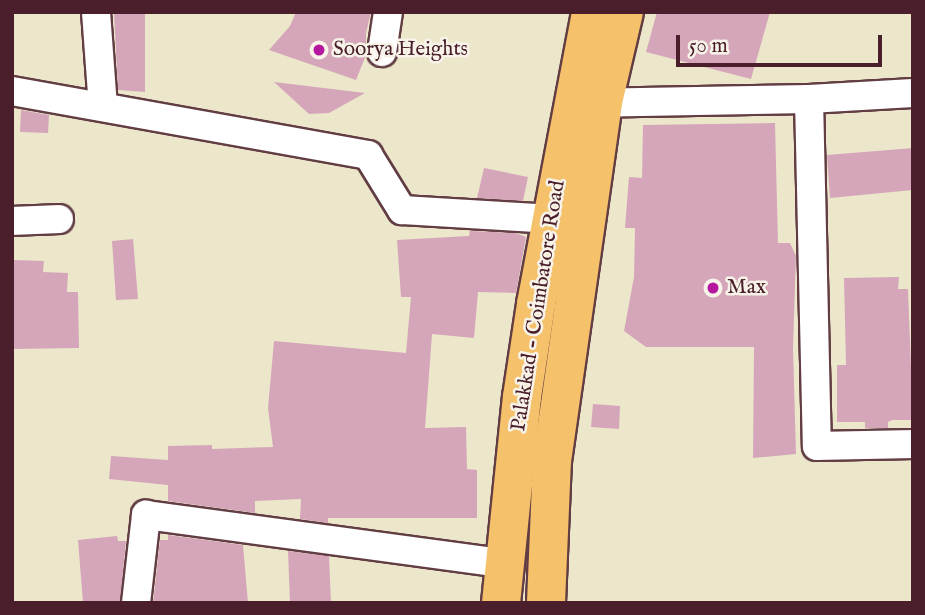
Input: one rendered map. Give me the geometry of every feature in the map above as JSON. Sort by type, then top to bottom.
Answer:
[{"type":"main road","name":"Palakkad - Coimbatore Road","points":[[546,603],[552,461],[561,405],[587,103],[591,12]]},
{"type":"main road","name":"Palakkad - Coimbatore Road","points":[[501,603],[522,397],[553,219],[587,103],[624,12]]},
{"type":"main road","points":[[522,397],[561,405]]},
{"type":"street","points":[[96,12],[103,107]]},
{"type":"street","points":[[382,52],[388,12]]},
{"type":"street","points":[[12,91],[368,155],[402,210],[553,219]]},
{"type":"street","points":[[587,103],[809,99],[913,93]]},
{"type":"street","points":[[809,99],[817,446],[913,444]]},
{"type":"street","points":[[12,221],[59,219]]},
{"type":"street","points":[[136,603],[146,515],[503,563]]},
{"type":"building","points":[[114,12],[145,12],[145,92],[118,90]]},
{"type":"building","points":[[296,12],[371,12],[366,33],[366,55],[356,80],[269,50],[290,26]]},
{"type":"building","points":[[657,12],[770,12],[751,79],[646,52]]},
{"type":"building","points":[[274,82],[365,93],[329,113],[309,114]]},
{"type":"building","points":[[21,110],[49,115],[48,133],[20,132]]},
{"type":"building","points":[[775,123],[778,243],[790,243],[796,256],[793,348],[796,454],[753,458],[754,347],[646,347],[624,331],[634,277],[635,228],[625,228],[629,177],[642,178],[643,125]]},
{"type":"building","points":[[913,148],[913,190],[830,198],[827,155]]},
{"type":"building","points":[[484,168],[528,177],[523,201],[477,198]]},
{"type":"building","points":[[470,231],[516,233],[526,237],[516,293],[478,292],[474,338],[432,334],[425,428],[466,427],[467,469],[477,470],[477,518],[328,518],[328,523],[300,519],[301,499],[255,501],[255,513],[168,501],[168,485],[109,479],[111,456],[168,460],[168,446],[212,445],[212,449],[273,447],[268,408],[274,341],[406,353],[411,297],[401,297],[397,240],[469,236]]},
{"type":"building","points":[[133,239],[138,299],[116,300],[112,241]]},
{"type":"building","points":[[13,260],[44,261],[43,272],[68,273],[67,292],[78,292],[79,348],[12,349]]},
{"type":"building","points":[[899,277],[898,289],[908,289],[913,420],[892,420],[888,422],[888,428],[865,428],[865,422],[837,422],[837,365],[846,365],[844,278]]},
{"type":"building","points":[[593,404],[620,406],[619,429],[591,427]]},
{"type":"building","points":[[168,535],[243,545],[248,603],[153,603],[160,540],[168,540]]},
{"type":"building","points":[[117,536],[118,541],[126,541],[120,603],[83,603],[78,540]]},
{"type":"building","points":[[288,551],[329,556],[331,603],[290,603]]},
{"type":"place","name":"Soorya Heights","points":[[319,50]]},
{"type":"place","name":"Max","points":[[713,288]]}]
